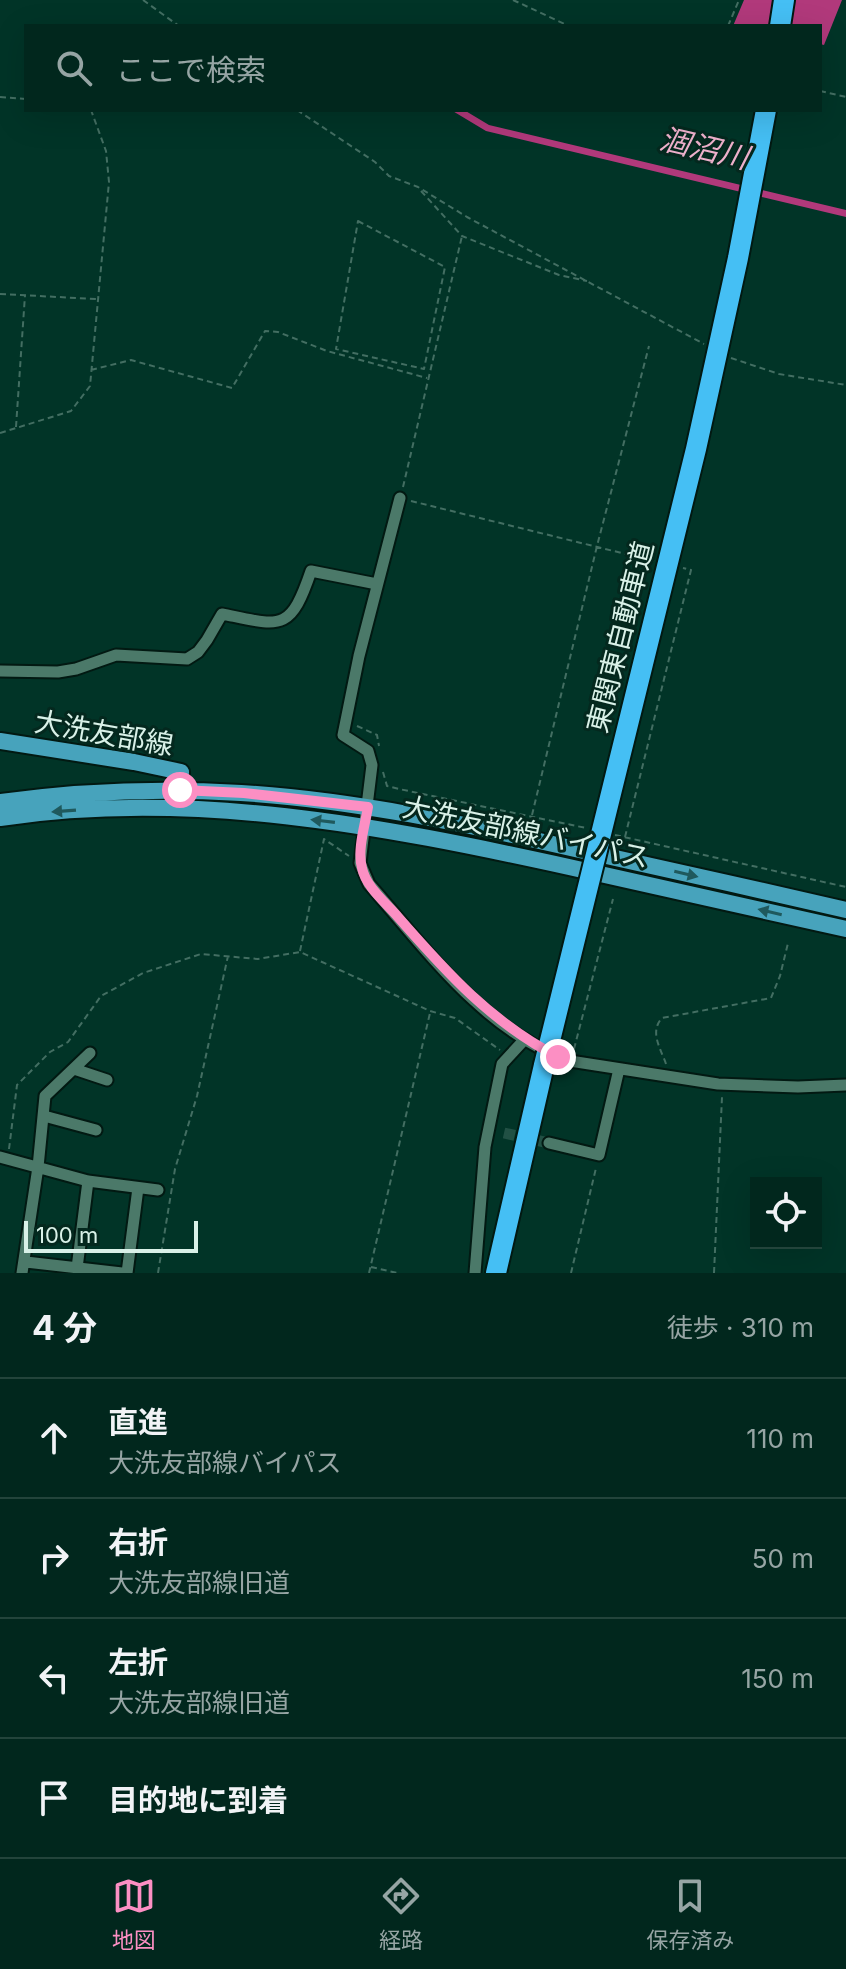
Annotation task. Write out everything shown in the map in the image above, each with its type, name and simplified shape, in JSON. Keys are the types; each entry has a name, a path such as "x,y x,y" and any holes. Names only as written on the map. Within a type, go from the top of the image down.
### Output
{"highway":[{"path":"780,24 784,0"},
{"name":"東関東自動車道","path":"496,1273 544,1065 696,449 738,258 766,112"},
{"name":"東関東自動車道","path":"506,1273 519,1176"}],"main road":[{"name":"大洗友部線","path":"0,741 181,772 180,790"},
{"name":"大洗友部線バイパス","path":"0,802 79,794 180,790 244,793 368,807 442,819 846,910"},
{"name":"大洗友部線バイパス","path":"0,818 91,809 160,808 244,811 365,826 435,837 846,929"}],"street":[{"path":"400,498 343,735 368,751 372,765 360,863 369,884 482,1007 525,1039 570,1061 723,1084 846,1085"},
{"path":"0,671 58,672 116,655 187,659 198,652 222,614 277,623 290,616 300,603 311,571 377,584"},
{"path":"475,1273 485,1147 502,1064 525,1039"},
{"path":"90,1053 45,1096 24,1267 124,1273 138,1188"},
{"path":"74,1069 107,1080"},
{"path":"549,1143 599,1155 619,1069"},
{"path":"44,1116 96,1130"},
{"path":"488,1130 504,1133"},
{"path":"4,1157 88,1181 158,1190"},
{"path":"77,1268 88,1181"}],"path":[{"path":"143,0 176,24"},
{"path":"513,0 565,24"},
{"path":"729,24 739,0"},
{"path":"822,91 846,97"},
{"path":"0,97 24,99"},
{"path":"0,433 71,411 90,386 108,164 92,112"},
{"path":"300,112 375,162 389,176 418,187 467,217 714,349"},
{"path":"418,187 462,236 559,275 589,282"},
{"path":"358,221 445,267 424,369 336,349 358,221"},
{"path":"462,236 400,498 664,563"},
{"path":"0,294 97,299"},
{"path":"16,429 25,295"},
{"path":"91,370 131,360 232,388 265,331 278,332 327,351 429,378"},
{"path":"532,816 649,346"},
{"path":"725,355 779,374 846,385"},
{"path":"625,837 691,570 677,567"},
{"path":"345,721 377,735 379,747"},
{"path":"384,773 387,786 594,830"},
{"path":"610,834 846,887"},
{"path":"300,952 324,839 360,863"},
{"path":"570,1061 613,899"},
{"path":"671,1076 655,1034 656,1024 662,1018 771,998 788,943"},
{"path":"4,1157 17,1085 50,1052 68,1042 101,996 125,980 201,954 273,958 300,952 430,1011 455,1018 508,1056"},
{"path":"158,1273 175,1169 197,1096 229,955"},
{"path":"369,1273 430,1011"},
{"path":"714,1273 723,1084"},
{"path":"571,1273 599,1155"},
{"path":"371,1267 397,1273"}],"shaded area":[{"path":"744,0 842,0 824,45 822,24 734,24"},
{"path":"454,112 467,112 489,125 846,210 846,217 486,131"}],"tunnel":[{"path":"504,1133 549,1143"}],"route":[{"path":"180,790 244,793 368,807 360,863 369,884 482,1007 525,1039 558,1057"}],"water label":[{"name":"涸沼川","path":"704,149"}]}
